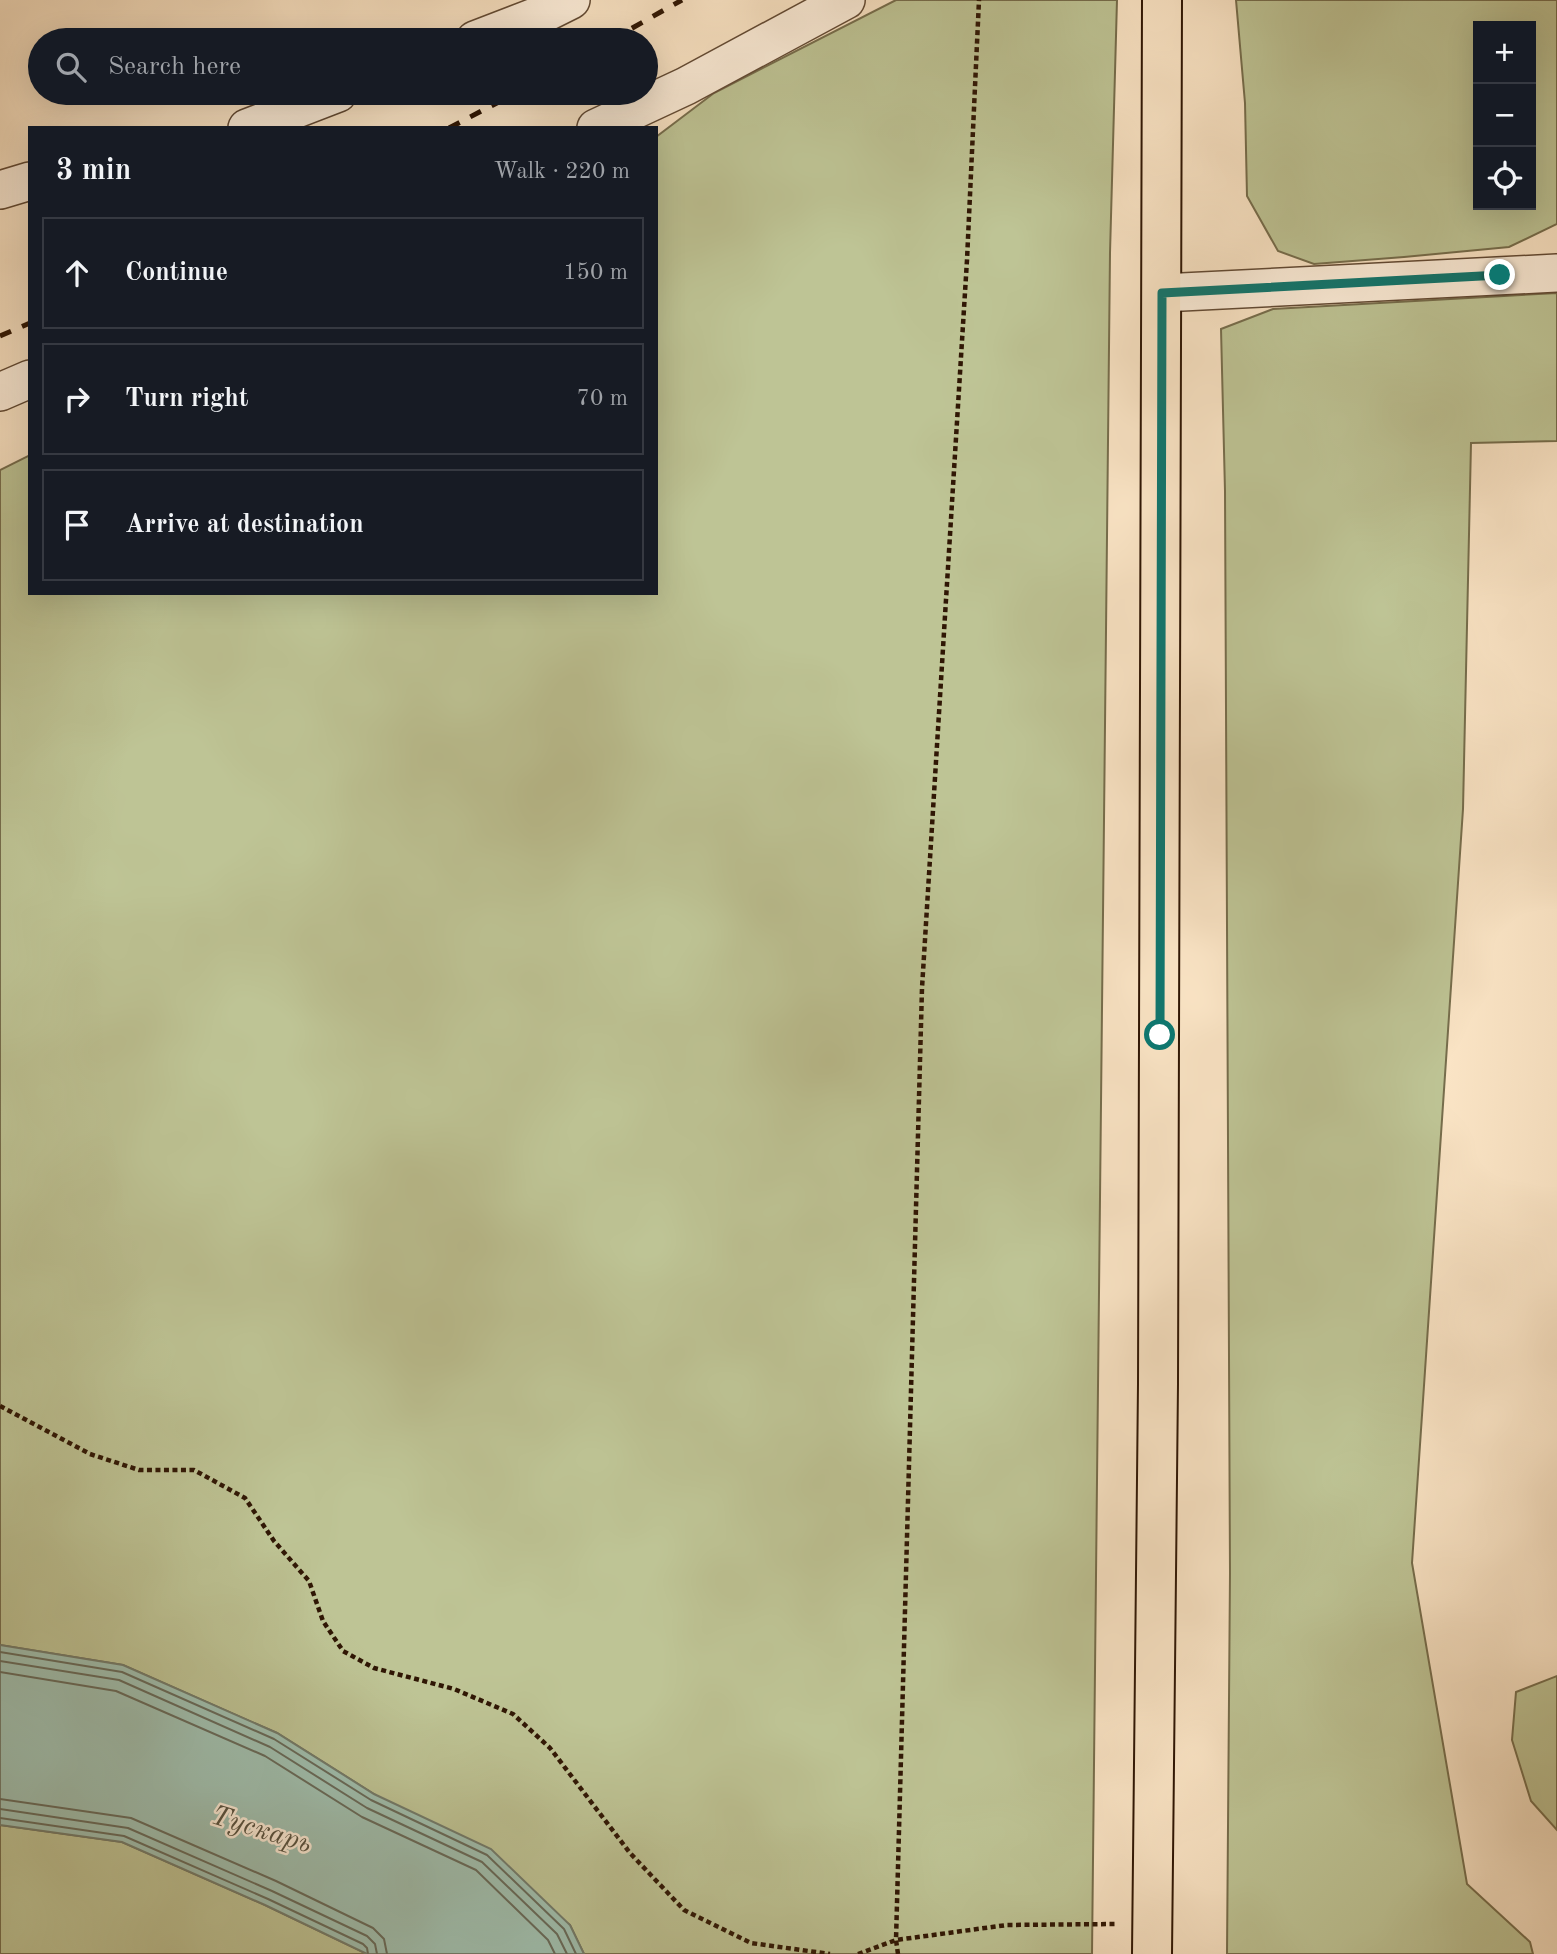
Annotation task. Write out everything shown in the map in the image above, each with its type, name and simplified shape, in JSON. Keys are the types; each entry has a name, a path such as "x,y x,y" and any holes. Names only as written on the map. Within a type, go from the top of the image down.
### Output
{"main road":[{"path":"1152,1939 1158,1370 1162,0"}],"street":[{"path":"506,28 570,0"},
{"path":"658,99 846,0"},
{"path":"252,126 307,105"},
{"path":"600,126 645,105"},
{"path":"0,190 28,182"},
{"path":"1162,293 1557,272"},
{"path":"0,392 28,380"}],"path":[{"path":"898,1954 896,1940 922,988 967,260 979,0"},
{"path":"0,1406 90,1454 139,1470 194,1470 245,1499 274,1541 309,1580 323,1621 343,1651 374,1668 454,1689 513,1714 550,1748 630,1853 684,1910 751,1943 830,1954"},
{"path":"858,1954 896,1940 1007,1924 1152,1939"}],"green space":[{"path":"896,0 1117,0 1110,253 1092,1954 584,1954 570,1925 374,1794 277,1733 123,1665 0,1645 0,470 28,456 28,595 658,595 658,135 714,93"},
{"path":"1236,0 1557,0 1557,224 1509,247 1314,264 1278,251 1247,196 1245,103"},
{"path":"1557,293 1557,441 1471,443 1463,809 1412,1563 1467,1884 1530,1942 1533,1954 1227,1954 1230,1573 1225,491 1221,329 1273,309"},
{"path":"1557,1676 1557,1830 1531,1801 1512,1740 1516,1692"},
{"path":"0,1825 122,1842 265,1905 367,1954 0,1954"}],"water":[{"name":"Тускарь","path":"0,1645 123,1665 277,1733 374,1794 491,1849 570,1925 584,1954 367,1954 265,1905 122,1842 0,1825"}],"railway":[{"path":"632,28 682,0"},
{"path":"453,126 493,105"},
{"path":"0,336 28,324"}],"route":[{"path":"1160,1035 1162,293 1500,275"}]}
